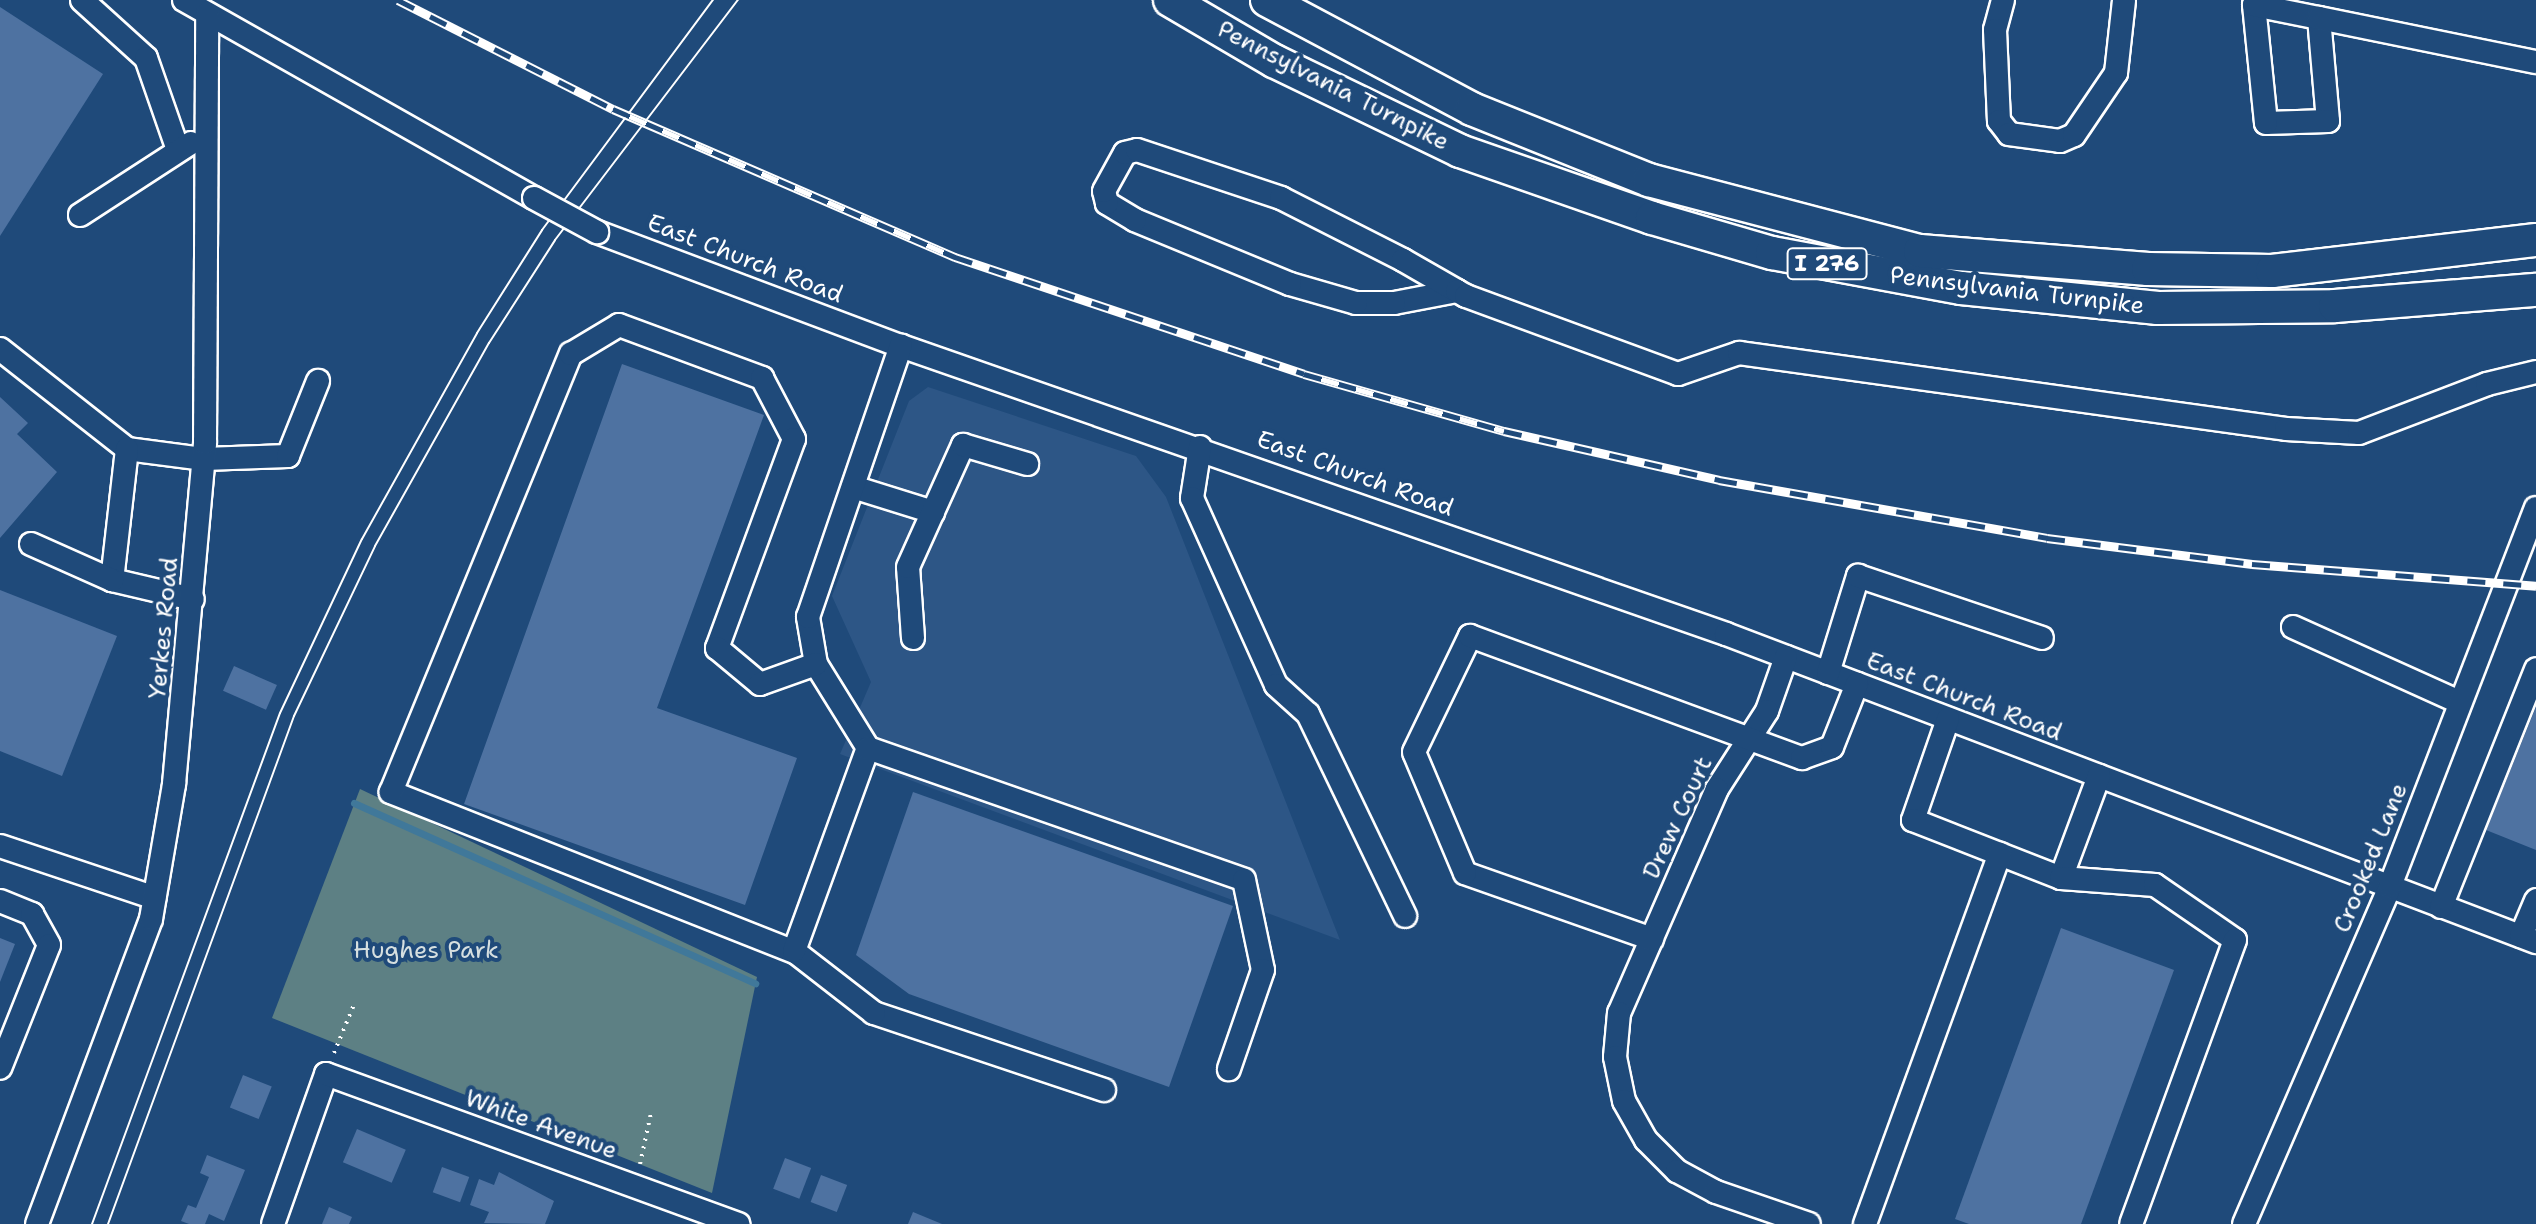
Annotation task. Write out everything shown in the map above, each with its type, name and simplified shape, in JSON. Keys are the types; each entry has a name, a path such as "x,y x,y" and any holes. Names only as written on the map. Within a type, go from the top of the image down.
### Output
{"highway":[{"name":"Pennsylvania Turnpike","path":"1170,0 1274,61 1460,151 1639,214 1772,253 1961,288 2158,308 2335,306 2536,290"},
{"name":"Pennsylvania Turnpike","path":"1267,0 1472,109 1649,180 1920,251 2148,269 2272,271 2536,240"}],"street":[{"path":"82,0 146,58 178,150"},
{"name":"East Church Road","path":"184,0 597,232 901,346 1200,447 1786,657 2529,939"},
{"path":"2003,0 1995,30 1999,121 2009,134 2060,141 2074,135 2116,73 2124,0"},
{"path":"2319,18 2328,121 2266,123 2254,5 2319,18 2536,62"},
{"name":"Yerkes Road","path":"37,1224 155,898 174,784 204,459 207,14"},
{"path":"80,215 206,134"},
{"path":"1457,291 1394,303 1343,299 1290,284 1135,220 1107,203 1104,191 1125,153 1137,150 1281,198 1457,291 1678,374 1739,353 2286,429 2359,433 2487,384 2536,372"},
{"path":"816,664 760,684 717,648 794,439 762,378 619,325 571,354 391,792 797,953 874,1013 1104,1090"},
{"path":"901,346 808,617 816,664 868,748 1244,880 1263,970 1229,1069"},
{"path":"0,349 127,449 204,459 288,456 318,381"},
{"path":"913,638 908,567 963,445 1027,464"},
{"path":"1200,447 1192,498 1276,685 1308,714 1405,916"},
{"path":"112,580 127,449"},
{"path":"853,487 933,512"},
{"name":"Crooked Lane","path":"2244,1224 2390,886 2536,508"},
{"path":"31,544 112,580 193,599"},
{"path":"1828,673 1858,576 2042,638"},
{"path":"2293,627 2459,702"},
{"path":"1652,939 1465,873 1414,752 1470,636 1802,758 1822,754 1839,735 1857,684"},
{"name":"Drew Court","path":"1786,657 1767,711 1717,789 1619,1013 1615,1057 1624,1101 1646,1140 1677,1171 1716,1192 1809,1224"},
{"path":"2441,907 2536,669"},
{"path":"1948,719 1913,820 2061,878 2155,885 2235,940 2131,1224"},
{"path":"797,953 868,748"},
{"path":"2061,878 2099,776"},
{"path":"0,846 155,898"},
{"path":"1865,1224 2000,854"},
{"path":"2529,939 2536,900"},
{"path":"0,901 32,914 49,945 0,1068"},
{"path":"273,1224 326,1074"},
{"name":"White Avenue","path":"326,1074 739,1224"}],"path":[{"path":"326,1074 355,1002"},
{"path":"635,1186 651,1113"}],"shaded area":[{"path":"928,387 1136,456 1166,497 1340,940 840,754 871,682 832,596 909,401"}],"green space":[{"name":"Hughes Park","path":"360,789 757,977 712,1193 272,1018"}],"building":[{"path":"0,7 103,74 0,236"},
{"path":"622,364 764,415 657,708 797,758 745,905 464,804"},
{"path":"0,397 28,423 17,434 57,472 0,538"},
{"path":"0,590 117,636 62,776 0,751"},
{"path":"234,666 277,685 266,710 223,691"},
{"path":"2536,707 2536,850 2486,830"},
{"path":"913,792 1233,906 1169,1087 909,994 856,955"},
{"path":"2061,928 2174,970 2081,1224 1969,1224 1955,1219"},
{"path":"0,938 15,944 0,982"},
{"path":"243,1075 272,1087 259,1119 230,1107"},
{"path":"357,1129 406,1150 392,1183 343,1162"},
{"path":"207,1155 245,1170 224,1221 209,1214 205,1224 189,1224 181,1221 188,1205 196,1208 209,1177 200,1173"},
{"path":"785,1158 811,1168 799,1199 773,1189"},
{"path":"442,1167 469,1177 460,1202 433,1192"},
{"path":"499,1172 554,1201 545,1224 484,1223 489,1212 470,1205 479,1179 494,1185"},
{"path":"821,1175 847,1185 837,1212 811,1202"},
{"path":"329,1207 352,1217 349,1224 322,1224"},
{"path":"913,1212 942,1224 908,1224"}],"waterway":[{"path":"354,803 755,983"}],"tram line":[{"path":"92,1224 280,713 362,539 477,333 542,230 713,0"},
{"path":"108,1224 294,716 375,546 489,343 555,240 738,0"}],"railway":[{"path":"398,0 613,109 955,257 1304,374 1504,431 1719,480 2047,538 2252,564 2536,586"}]}
